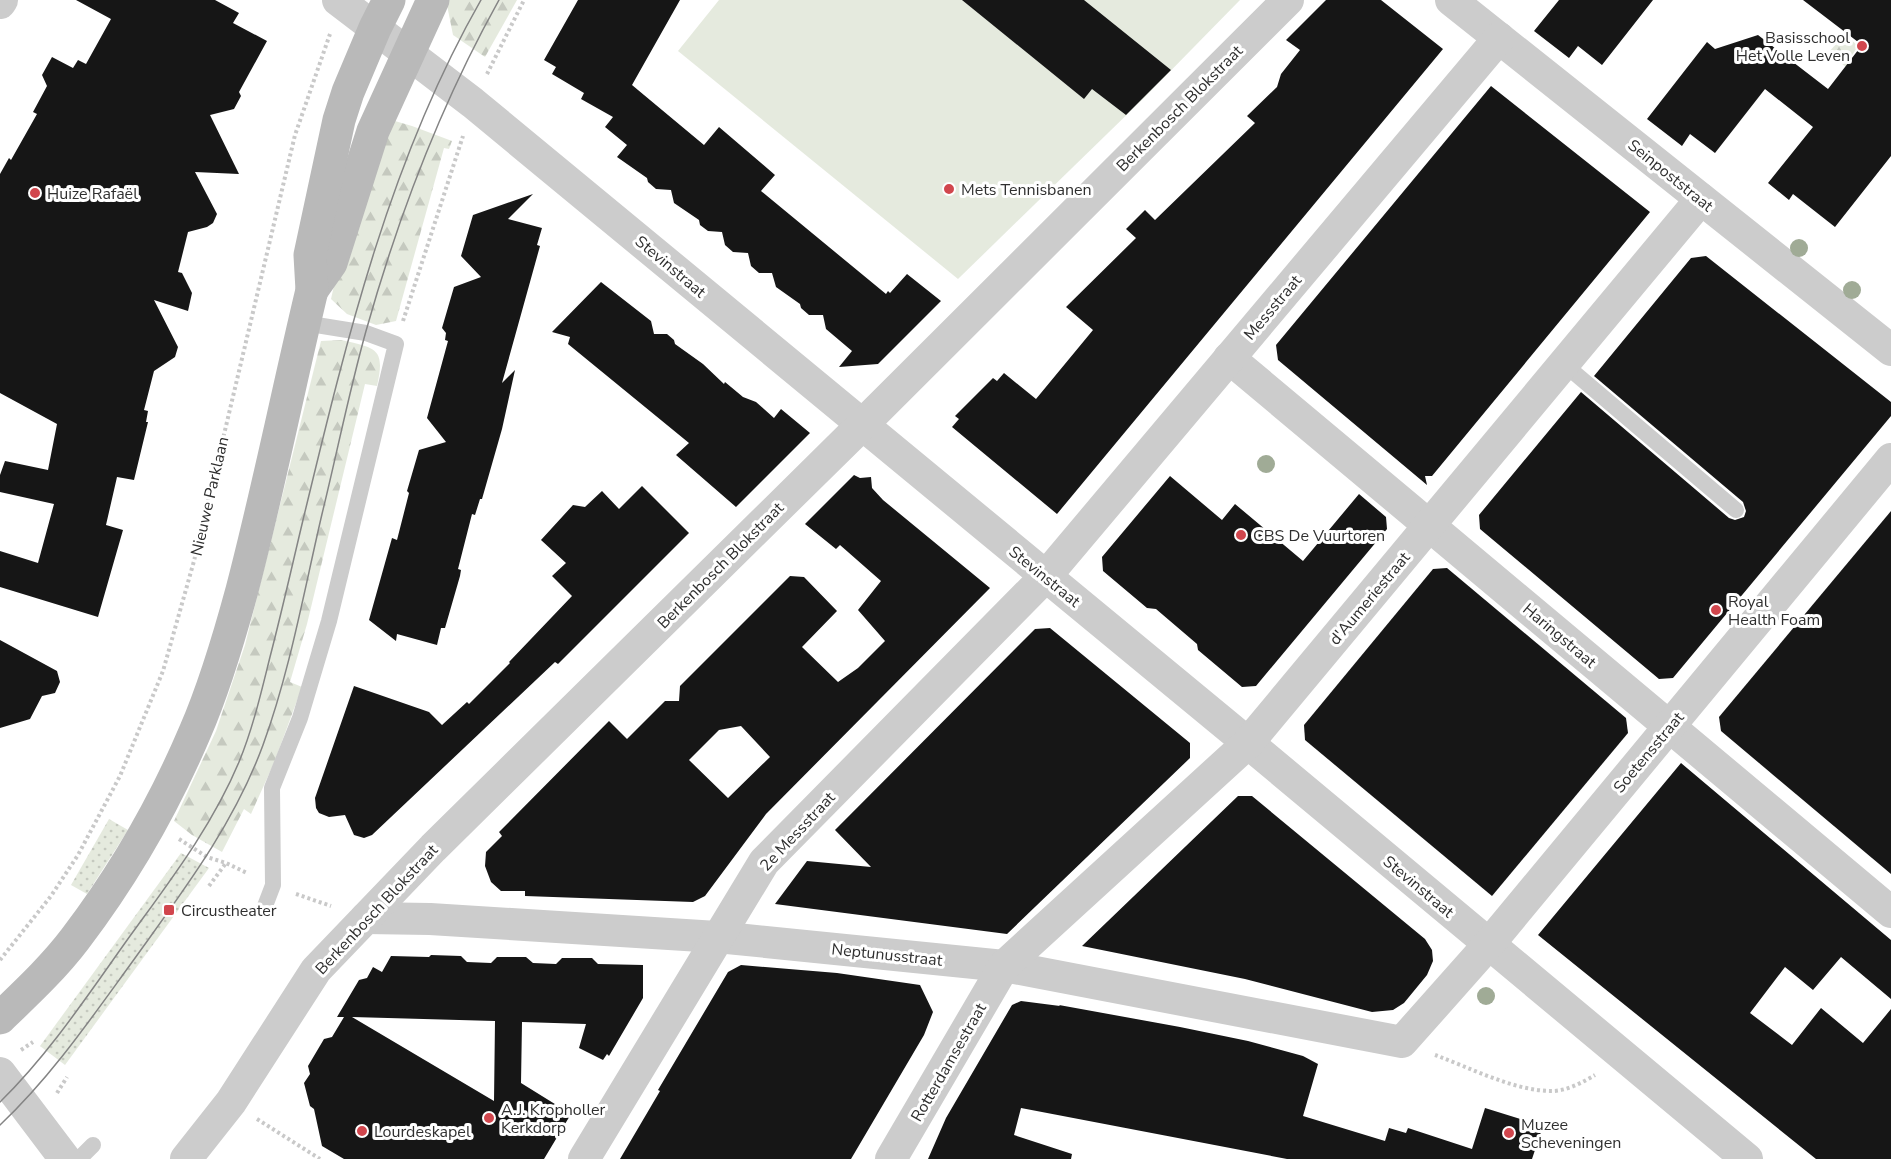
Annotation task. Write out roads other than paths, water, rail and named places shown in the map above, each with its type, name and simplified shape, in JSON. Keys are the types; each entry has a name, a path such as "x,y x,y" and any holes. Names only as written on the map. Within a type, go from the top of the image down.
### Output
{"main road":[{"path":"312,290 331,263 373,131 433,0"},
{"path":"0,1018 34,985 74,940 122,873 153,820 196,731 225,650 253,549 312,290 310,255 339,120 348,92 382,14"}],"street":[{"name":"Berkenbosch Blokstraat","path":"186,1159 231,1102 316,970 433,848 1288,0"},
{"name":"Seinpoststraat","path":"1451,0 1891,350"},
{"name":"Stevinstraat","path":"339,2 382,14 408,54 473,103 1248,743 1747,1159"},
{"name":"Messstraat","path":"1046,576 1499,38"},
{"name":"d'Aumeriestraat","path":"1004,966 1248,743 1701,199"},
{"name":"Haringstraat","path":"1229,358 1891,912"},
{"name":"Soetensstraat","path":"1402,1042 1489,944 1891,459"},
{"name":"2e Messstraat","path":"584,1159 764,862 1046,576"},
{"name":"Neptunusstraat","path":"366,918 430,919 717,937 1004,966 1402,1042"},
{"name":"Rotterdamsestraat","path":"891,1159 1004,966"},
{"path":"0,1072 65,1159"}],"lane":[{"path":"265,906 273,885 272,788 300,717 329,621 396,344 366,333 304,323"},
{"path":"1564,364 1736,510"},
{"path":"80,1159 93,1145"}],"tram line":[{"path":"0,1102 66,1026 172,878 215,811 239,762 260,697 336,386 374,254 420,124 481,0"},
{"path":"0,1125 36,1088 69,1048 168,913 221,832 251,775 273,717 289,660 354,377 392,246 440,120 499,0"}],"place":[{"name":"Basisschool Het Volle Leven","path":"1862,46"},
{"name":"Mets Tennisbanen","path":"949,189"},
{"name":"Huize Rafaël","path":"35,193"},
{"name":"CBS De Vuurtoren","path":"1241,535"},
{"name":"Royal Health Foam","path":"1716,610"},
{"name":"Circustheater","path":"169,910"},
{"name":"A.J. Kropholler Kerkdorp","path":"489,1118"},
{"name":"Lourdeskapel","path":"362,1131"},
{"name":"Muzee Scheveningen","path":"1509,1133"}]}
